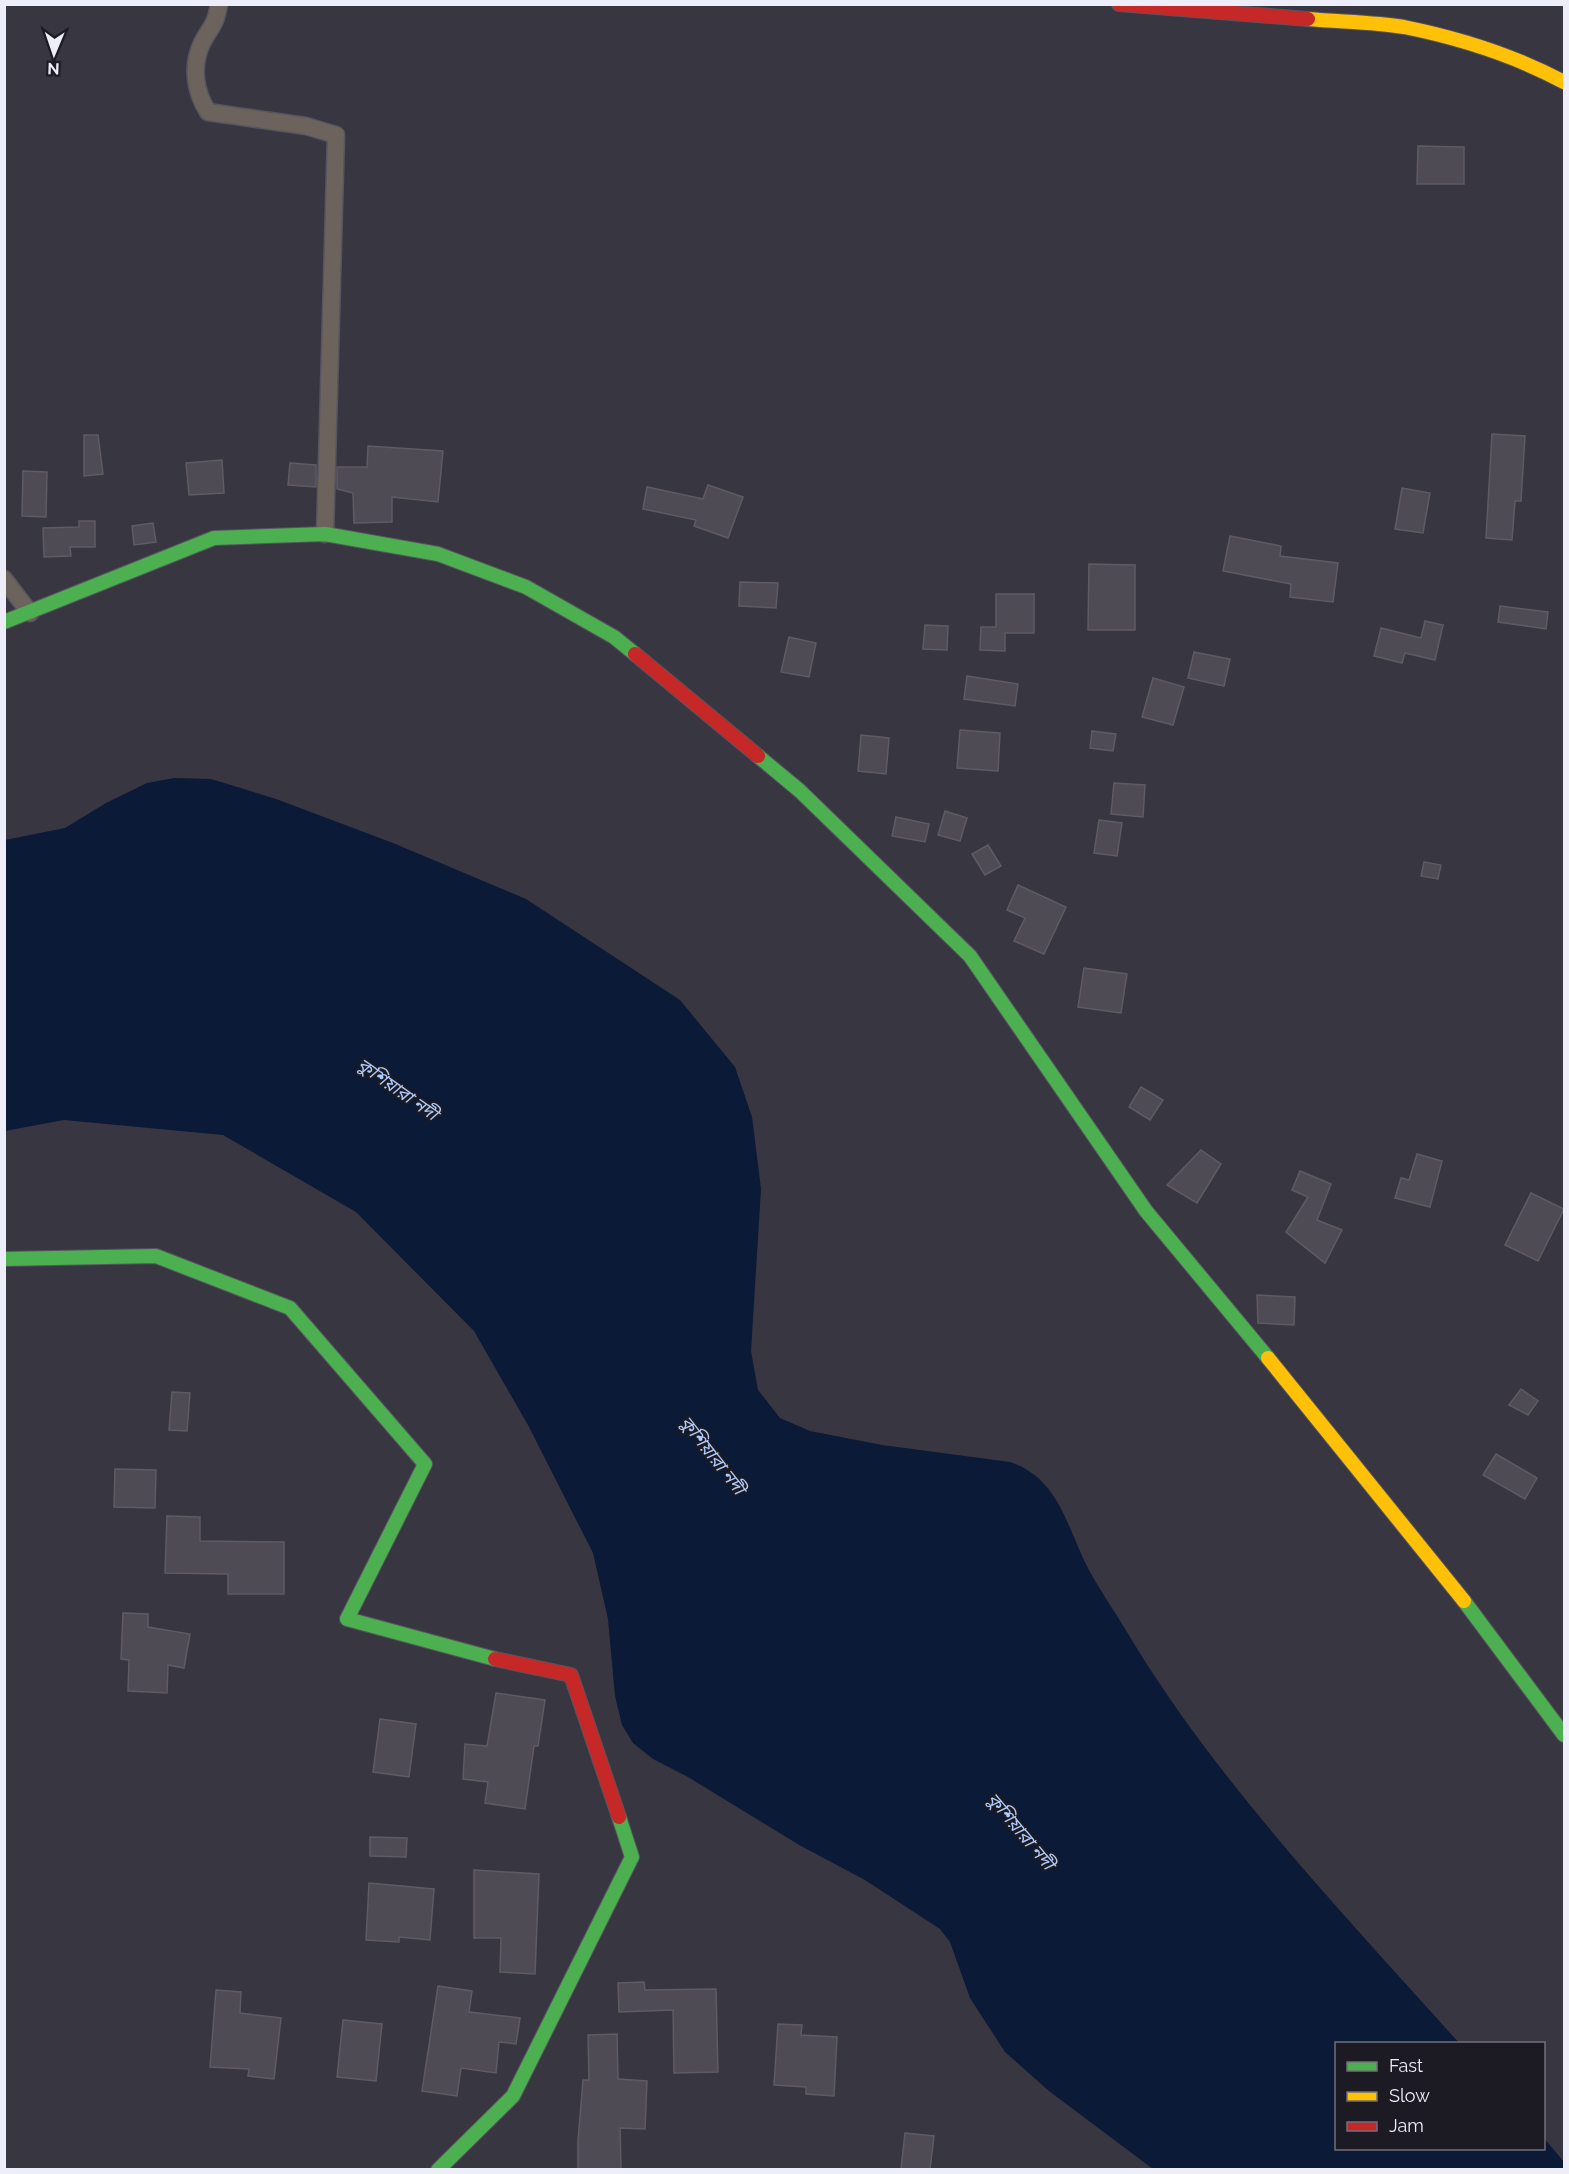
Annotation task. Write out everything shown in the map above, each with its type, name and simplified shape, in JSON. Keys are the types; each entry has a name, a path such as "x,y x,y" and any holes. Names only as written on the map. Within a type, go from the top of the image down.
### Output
{"street":[{"path":"219,4 216,25 198,51 195,76 198,97 208,112 306,126 336,135 325,534"},
{"path":"1119,4 1402,27 1454,39 1505,57 1564,82"},
{"path":"4,622 214,538 325,534 438,554 526,587 614,637 808,799 970,956 1146,1211 1330,1433 1495,1639 1564,1735"},
{"path":"4,579 30,612"},
{"path":"4,1259 156,1256 290,1308 425,1464 347,1619 461,1652 571,1675 632,1857 513,2096 438,2169"}],"water":[{"name":"কুশিয়ারা নদী","path":"174,778 211,779 276,799 393,843 526,899 680,1000 735,1067 752,1117 761,1189 751,1351 758,1390 780,1418 810,1431 882,1445 1010,1462 1041,1480 1052,1493 1095,1581 1168,1696 1206,1749 1329,1899 1458,2042 1335,2042 1335,2150 1545,2150 1545,2139 1564,2162 1564,2169 1153,2169 1049,2091 1005,2052 970,1998 950,1942 940,1929 865,1880 801,1846 688,1777 653,1759 633,1743 622,1725 615,1696 608,1619 593,1553 528,1425 474,1331 356,1212 223,1135 64,1120 5,1131 5,840 65,828 106,803 147,783"}],"building":[{"path":"1418,146 1464,147 1464,184 1417,184"},
{"path":"1492,434 1525,436 1521,501 1515,501 1512,540 1486,538"},
{"path":"84,435 98,435 103,474 84,476"},
{"path":"368,446 443,451 438,502 392,497 392,522 354,523 353,493 337,489 337,467 367,467"},
{"path":"222,460 224,493 189,495 186,463"},
{"path":"290,463 316,465 316,487 288,485"},
{"path":"23,471 47,472 46,517 22,516"},
{"path":"708,485 743,497 728,538 694,526 696,520 643,509 647,487 703,499"},
{"path":"1402,488 1430,493 1423,533 1395,529"},
{"path":"79,521 95,521 95,547 70,547 71,556 44,557 43,528 79,527"},
{"path":"153,523 156,542 134,545 132,526"},
{"path":"1230,536 1281,546 1280,556 1338,563 1333,602 1290,597 1291,584 1223,571"},
{"path":"1089,564 1135,565 1135,630 1088,630"},
{"path":"740,582 778,583 776,608 739,606"},
{"path":"996,594 1034,594 1034,633 1005,633 1005,651 980,650 981,627 996,627"},
{"path":"1500,606 1548,612 1546,629 1498,622"},
{"path":"1425,621 1443,625 1435,660 1405,653 1402,663 1374,656 1381,628 1421,638"},
{"path":"925,625 948,626 947,650 923,649"},
{"path":"789,637 816,643 809,677 781,672"},
{"path":"1194,652 1230,659 1224,686 1188,678"},
{"path":"967,676 1018,684 1015,706 964,699"},
{"path":"1153,678 1184,687 1173,725 1142,717"},
{"path":"960,730 1000,733 998,771 957,768"},
{"path":"1092,731 1116,734 1113,751 1090,748"},
{"path":"861,735 889,738 886,774 858,771"},
{"path":"1114,783 1145,785 1143,817 1111,814"},
{"path":"945,811 967,818 960,841 938,835"},
{"path":"896,817 929,824 925,842 892,836"},
{"path":"1099,820 1122,823 1117,856 1094,853"},
{"path":"988,845 1001,866 985,875 972,854"},
{"path":"1424,862 1441,865 1438,879 1421,876"},
{"path":"1018,885 1066,907 1044,954 1014,941 1025,918 1007,910"},
{"path":"1084,968 1127,974 1121,1013 1078,1007"},
{"path":"1141,1087 1163,1100 1150,1120 1129,1107"},
{"path":"1201,1150 1221,1164 1197,1203 1167,1185"},
{"path":"1417,1154 1442,1161 1430,1207 1395,1198 1401,1178 1409,1180"},
{"path":"1300,1171 1331,1184 1317,1220 1342,1230 1325,1263 1286,1232 1308,1197 1292,1190"},
{"path":"1531,1193 1564,1209 1538,1261 1505,1245"},
{"path":"1257,1295 1295,1297 1294,1325 1258,1323"},
{"path":"1521,1389 1538,1401 1528,1415 1509,1405"},
{"path":"172,1392 190,1393 187,1431 169,1430"},
{"path":"1496,1454 1537,1478 1525,1499 1483,1475"},
{"path":"115,1469 156,1470 155,1508 114,1507"},
{"path":"167,1516 200,1517 200,1541 284,1542 284,1594 228,1594 228,1574 165,1573"},
{"path":"123,1613 148,1614 148,1627 190,1634 184,1668 168,1665 167,1693 128,1691 129,1660 121,1659"},
{"path":"496,1693 545,1700 538,1746 534,1746 525,1809 485,1803 488,1782 463,1779 465,1744 487,1746"},
{"path":"380,1719 416,1724 409,1777 373,1772"},
{"path":"370,1837 407,1838 406,1857 370,1856"},
{"path":"474,1870 539,1874 535,1974 500,1972 501,1938 474,1938"},
{"path":"369,1883 434,1889 430,1940 399,1937 399,1942 366,1940"},
{"path":"644,1982 645,1990 716,1989 718,2072 674,2073 673,2010 619,2012 618,1983"},
{"path":"438,1986 472,1991 469,2012 520,2018 516,2044 499,2042 496,2073 461,2068 457,2096 422,2091"},
{"path":"216,1990 241,1992 240,2013 281,2018 274,2079 248,2076 249,2069 210,2067"},
{"path":"343,2020 382,2024 376,2081 337,2077"},
{"path":"778,2024 802,2025 801,2035 837,2037 834,2096 806,2094 806,2087 774,2085"},
{"path":"617,2034 618,2079 647,2081 645,2129 620,2128 621,2169 578,2169 583,2080 589,2080 588,2035"},
{"path":"905,2133 934,2136 930,2169 901,2169"}],"traffic: fast":[{"path":"4,622 214,538 325,534 438,554 526,587 614,637 635,654"},
{"path":"758,756 800,791 970,956 1146,1211 1268,1358"},
{"path":"4,1259 156,1256 290,1308 425,1464 347,1619 495,1659"},
{"path":"1464,1601 1564,1735"},
{"path":"438,2170 513,2096 632,1857 619,1817"}],"traffic: slow":[{"path":"1308,19 1380,24 1425,31 1506,56 1564,82"},
{"path":"1268,1358 1464,1601"}],"traffic: jam":[{"path":"1119,4 1308,19"},
{"path":"635,654 758,756"},
{"path":"495,1659 571,1675 619,1817"}]}
